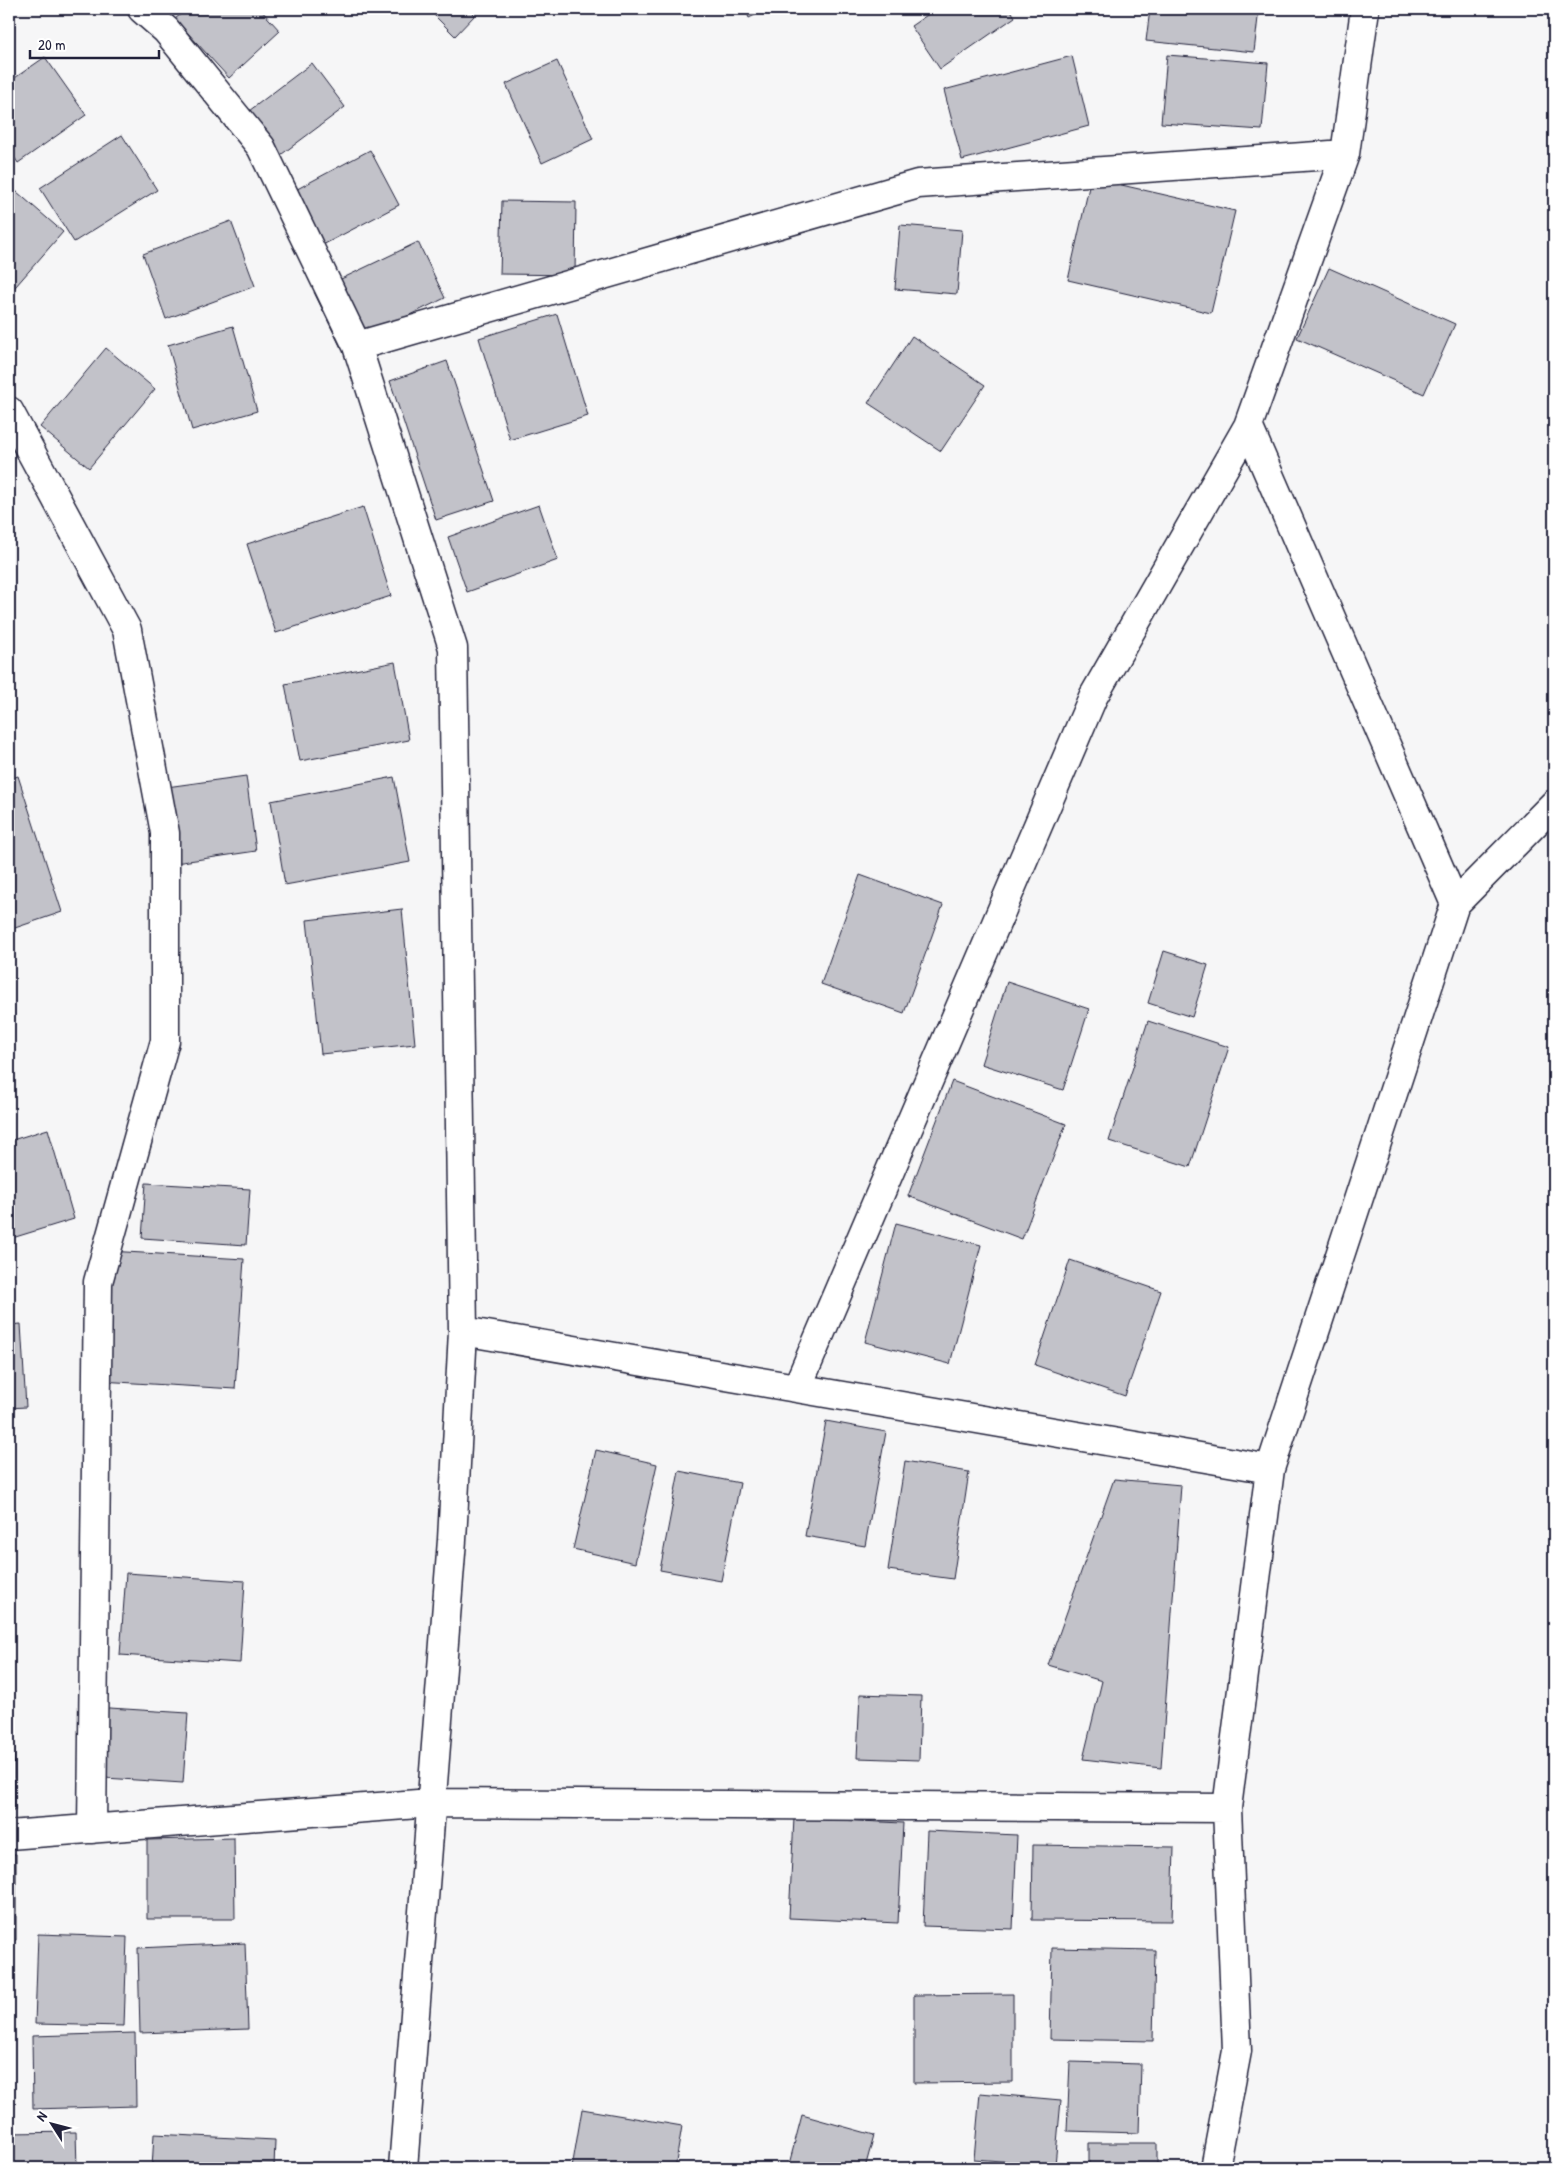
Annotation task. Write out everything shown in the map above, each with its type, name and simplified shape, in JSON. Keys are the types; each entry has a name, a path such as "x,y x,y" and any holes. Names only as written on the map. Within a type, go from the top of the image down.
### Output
{"street":[{"path":"142,9 166,30 260,147 357,346 453,648 463,1331 452,1540 403,2168"},
{"path":"797,1388 1092,697 1248,426 1345,154 1365,9"},
{"path":"357,346 918,184 1345,154"},
{"path":"9,411 127,630 164,833 165,1041 98,1282 92,1828"},
{"path":"1248,426 1455,904"},
{"path":"1215,2168 1237,2051 1227,1808 1270,1469 1455,904 1554,804"},
{"path":"463,1331 1270,1469"},
{"path":"9,1835 431,1803 1227,1808"}],"building":[{"path":"187,9 260,9 280,31 229,78 175,19"},
{"path":"428,9 469,9 475,15 455,36"},
{"path":"745,9 767,9 749,18"},
{"path":"936,9 1010,9 1015,17 940,69 911,26"},
{"path":"1150,9 1259,9 1254,52 1146,41"},
{"path":"1167,55 1268,63 1262,130 1161,123"},
{"path":"1072,56 1089,126 962,160 944,90"},
{"path":"45,57 86,115 18,163 9,149 9,82"},
{"path":"557,61 593,139 542,163 506,84"},
{"path":"312,63 345,107 274,160 241,117"},
{"path":"122,135 157,190 74,242 40,188"},
{"path":"370,150 399,205 317,248 288,194"},
{"path":"1091,178 1235,211 1211,313 1068,280"},
{"path":"9,185 63,232 9,294"},
{"path":"502,201 576,202 575,275 500,274"},
{"path":"231,221 255,286 166,319 143,254"},
{"path":"900,225 962,230 957,294 895,289"},
{"path":"418,242 445,298 341,348 314,292"},
{"path":"1329,268 1455,324 1424,394 1297,338"},
{"path":"557,314 588,416 510,440 479,338"},
{"path":"233,326 257,411 192,430 168,345"},
{"path":"912,336 985,385 941,451 868,403"},
{"path":"106,348 155,389 89,468 40,427"},
{"path":"447,361 494,501 436,520 390,381"},
{"path":"539,505 558,560 467,592 448,537"},
{"path":"363,507 391,596 276,633 247,544"},
{"path":"395,662 409,740 300,761 285,684"},
{"path":"18,776 62,912 9,930 9,779"},
{"path":"246,776 256,851 155,866 145,790"},
{"path":"394,777 410,862 285,885 271,801"},
{"path":"860,875 943,905 904,1013 821,984"},
{"path":"402,909 415,1044 321,1054 307,920"},
{"path":"1164,951 1208,965 1192,1017 1148,1003"},
{"path":"1007,982 1089,1009 1063,1090 981,1064"},
{"path":"1148,1021 1229,1047 1190,1167 1109,1141"},
{"path":"952,1081 1066,1124 1022,1239 908,1196"},
{"path":"48,1129 74,1219 9,1239 9,1141"},
{"path":"146,1183 250,1189 246,1245 142,1238"},
{"path":"896,1223 981,1245 950,1364 865,1342"},
{"path":"92,1250 244,1259 235,1389 84,1380"},
{"path":"1070,1260 1161,1291 1125,1396 1035,1365"},
{"path":"21,1324 26,1407 9,1408 9,1325"},
{"path":"826,1421 886,1432 865,1546 805,1536"},
{"path":"596,1450 657,1464 635,1563 573,1549"},
{"path":"9,1457 14,1518 9,1519"},
{"path":"905,1461 969,1472 953,1579 888,1570"},
{"path":"679,1471 740,1483 721,1581 660,1570"},
{"path":"1114,1479 1181,1485 1161,1768 1083,1759 1102,1681 1048,1665"},
{"path":"126,1573 245,1581 240,1663 120,1655"},
{"path":"9,1578 11,1578 9,1663"},
{"path":"860,1694 921,1696 919,1760 857,1758"},
{"path":"94,1707 188,1713 183,1783 89,1777"},
{"path":"9,1718 14,1718 15,1810 9,1810"},
{"path":"794,1818 903,1823 898,1923 789,1918"},
{"path":"927,1831 1017,1835 1013,1929 923,1926"},
{"path":"234,1838 235,1919 147,1919 147,1840"},
{"path":"1033,1845 1174,1847 1172,1921 1032,1920"},
{"path":"9,1854 16,1854 16,1940 9,1940"},
{"path":"38,1934 127,1937 124,2026 35,2024"},
{"path":"245,1943 248,2029 140,2033 138,1948"},
{"path":"1052,1948 1155,1950 1153,2041 1050,2039"},
{"path":"1013,1994 1013,2082 914,2083 914,1995"},
{"path":"135,2033 136,2106 33,2109 32,2036"},
{"path":"1070,2062 1141,2064 1139,2133 1067,2131"},
{"path":"980,2093 1061,2100 1055,2165 974,2159"},
{"path":"582,2109 682,2126 675,2168 572,2168"},
{"path":"802,2115 874,2135 865,2168 788,2168"},
{"path":"76,2132 77,2168 9,2168 9,2133"},
{"path":"154,2134 275,2140 274,2168 152,2168"},
{"path":"1089,2143 1157,2143 1157,2168 1089,2168"}]}
